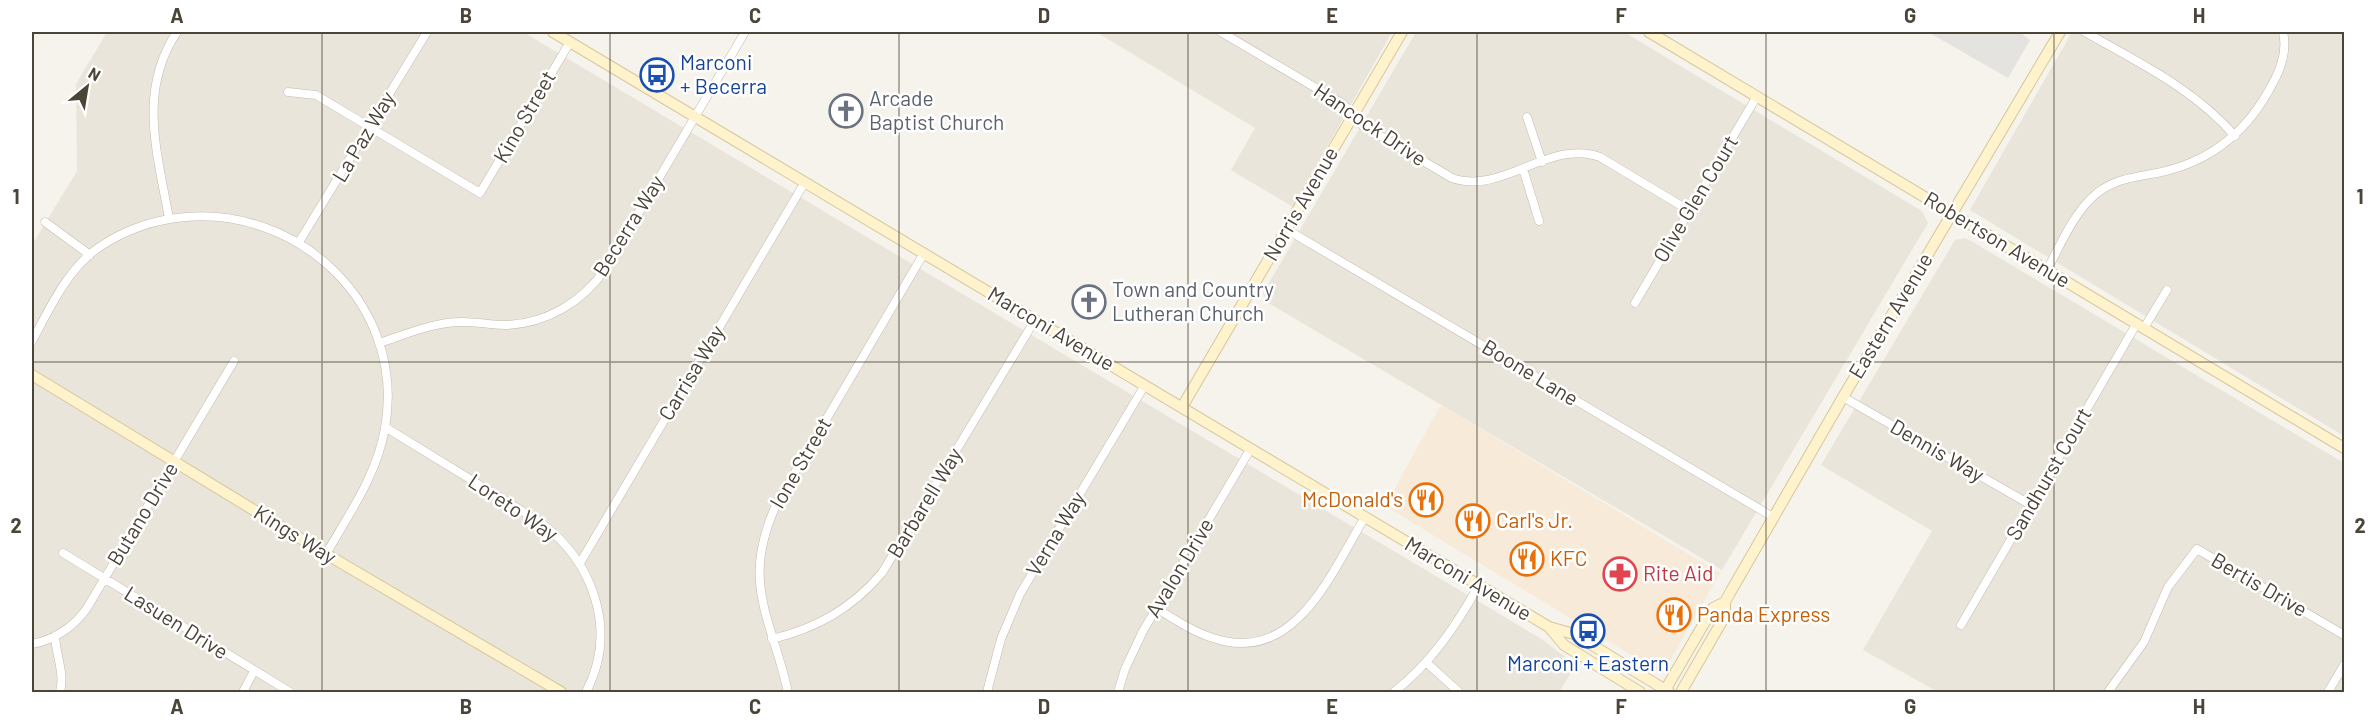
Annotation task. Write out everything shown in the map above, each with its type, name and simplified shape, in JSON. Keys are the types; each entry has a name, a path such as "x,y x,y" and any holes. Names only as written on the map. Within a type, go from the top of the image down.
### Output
{"main road":[{"name":"Marconi Avenue","path":"553,32 1549,627 1574,634 1666,692"},
{"name":"Norris Avenue","path":"1182,407 1401,32"},
{"name":"Robertson Avenue","path":"1649,32 2344,448"},
{"name":"Eastern Avenue","path":"1681,693 1725,616 1725,602 1773,517 2060,32"},
{"name":"Kings Way","path":"32,375 326,554 561,693"},
{"name":"Eastern Avenue","path":"1666,692 1713,608 1725,602"},
{"name":"Marconi Avenue","path":"1549,627 1564,645 1640,693"}],"street":[{"path":"169,219 154,138 153,114 161,63 177,32"},
{"name":"La Paz Way","path":"299,242 428,32"},
{"name":"Becerra Way","path":"379,343 443,324 521,323 540,319 570,305 590,288 606,268 745,32"},
{"name":"Hancock Drive","path":"1221,32 1343,104 1362,125 1458,180 1483,181 1574,153 1594,155 1690,210"},
{"path":"2085,32 2203,103 2235,136"},
{"path":"2048,270 2075,219 2099,192 2118,181 2168,170 2196,160 2235,136 2251,120 2279,72 2284,52 2285,33"},
{"name":"Kino Street","path":"370,128 480,193 570,42"},
{"path":"288,92 316,95 370,128"},
{"name":"Olive Glen Court","path":"1635,303 1757,96"},
{"path":"1527,117 1542,162"},
{"path":"1523,169 1539,221"},
{"name":"Carrisa Way","path":"580,563 805,182"},
{"path":"32,341 66,281 90,255 123,234 169,219 191,216 229,217 267,226 299,242 331,267 363,307 379,343 387,383 385,427 376,462 366,485 326,554"},
{"path":"45,222 90,255"},
{"name":"Boone Lane","path":"1286,229 1773,517"},
{"name":"Ione Street","path":"788,693 759,591 761,550 770,518 924,253"},
{"name":"Sandhurst Court","path":"1961,626 2031,505 2141,326 2167,290"},
{"name":"Barbarell Way","path":"772,639 796,633 829,619 858,599 882,573 1035,320"},
{"name":"Butano Drive","path":"32,644 56,636 73,624 83,613 234,361"},
{"name":"Verna Way","path":"987,693 1001,639 1020,594 1145,386"},
{"name":"Dennis Way","path":"1843,397 2031,505"},
{"name":"Loreto Way","path":"385,427 540,522 562,541 580,563 593,590 601,626 597,666 586,693"},
{"name":"Avalon Drive","path":"1118,693 1135,646 1251,448"},
{"path":"1156,608 1202,634 1226,642 1248,643 1277,635 1295,623 1310,607 1365,517"},
{"name":"Bertis Drive","path":"2108,693 2144,642 2168,587 2197,549 2344,635"},
{"name":"Lasuen Drive","path":"63,553 290,693"},
{"path":"1394,693 1427,663 1452,631 1479,585"},
{"path":"56,636 56,654 62,675 60,693"},
{"path":"1427,663 1459,693"},
{"path":"2328,693 2344,665"},
{"path":"243,693 254,671"}],"shaded area":[{"path":"107,32 523,32 1543,640 1576,665 1559,692 32,692 32,245 77,171 76,84"},
{"path":"1096,32 1392,32 1293,207 1231,170 1255,128"},
{"path":"1416,32 1624,32 1922,211 1928,223 1722,570 1263,300 1265,297 1263,293"},
{"path":"1928,32 2023,32 2022,34 2030,40 2008,78"},
{"path":"2072,32 2344,32 2344,436 1970,210"},
{"path":"1966,238 2344,463 2344,692 1938,692 1863,650 1932,531 1821,465 1955,240"},
{"path":"1443,406 1720,573 1666,668 1656,670 1385,506 1439,408"}],"place":[{"name":"Marconi + Becerra","path":"657,75"},
{"name":"Arcade Baptist Church","path":"846,111"},
{"name":"Town and Country Lutheran Church","path":"1089,302"},
{"name":"McDonald's","path":"1426,500"},
{"name":"Carl's Jr.","path":"1473,521"},
{"name":"KFC","path":"1527,559"},
{"name":"Rite Aid","path":"1620,574"},
{"name":"Panda Express","path":"1674,615"},
{"name":"Marconi + Eastern","path":"1588,631"}]}
